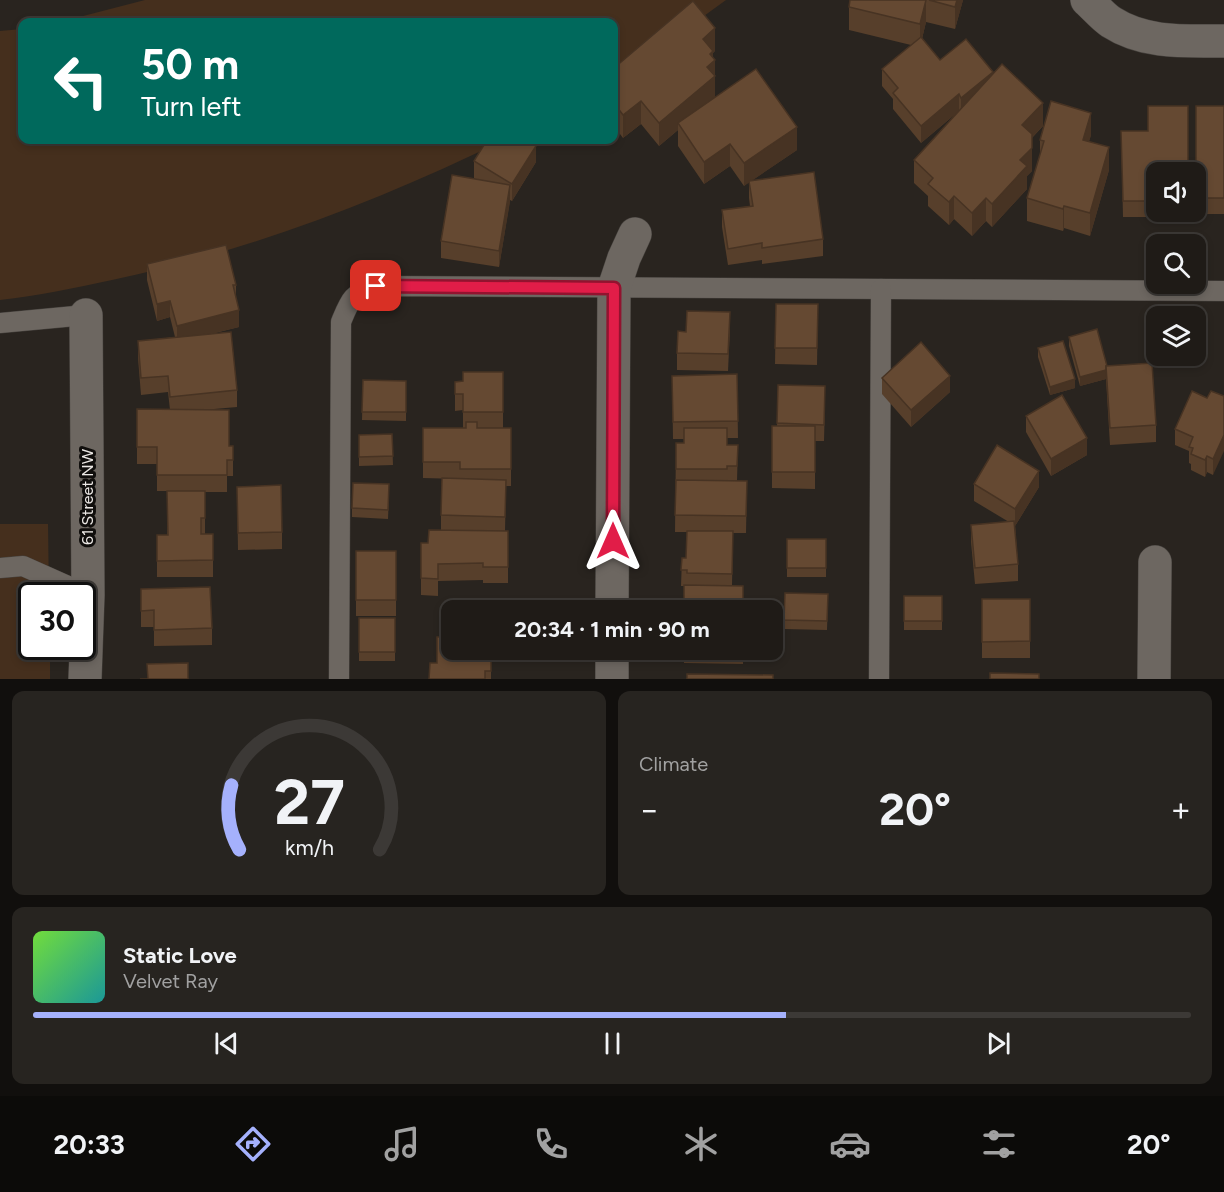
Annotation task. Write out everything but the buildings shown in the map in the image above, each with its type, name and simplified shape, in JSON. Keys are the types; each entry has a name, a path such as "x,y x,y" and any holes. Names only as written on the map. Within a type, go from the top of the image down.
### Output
{"street":[{"path":"1087,0 1110,22 1136,35 1161,41 1224,41"},
{"path":"612,600 614,288 635,234"},
{"name":"61 Street NW","path":"86,315 88,582"},
{"path":"1154,679 1155,562"},
{"name":"61 Street NW","path":"85,679 86,660"},
{"path":"612,660 612,679"}],"lane":[{"path":"339,679 341,322 350,299 363,290 376,286 1224,291"},
{"path":"879,679 881,289"},
{"path":"0,323 86,315"},
{"path":"0,568 23,566 59,582"}],"shaded area":[{"path":"145,0 726,0 618,74 618,18 75,18"},
{"path":"18,29 18,144 495,144 409,184 263,239 112,280 0,300 0,31"},
{"path":"0,524 48,524 49,582 18,582 18,660 50,660 50,679 0,679"}],"route":[{"path":"376,286 614,288 613,541"}]}
